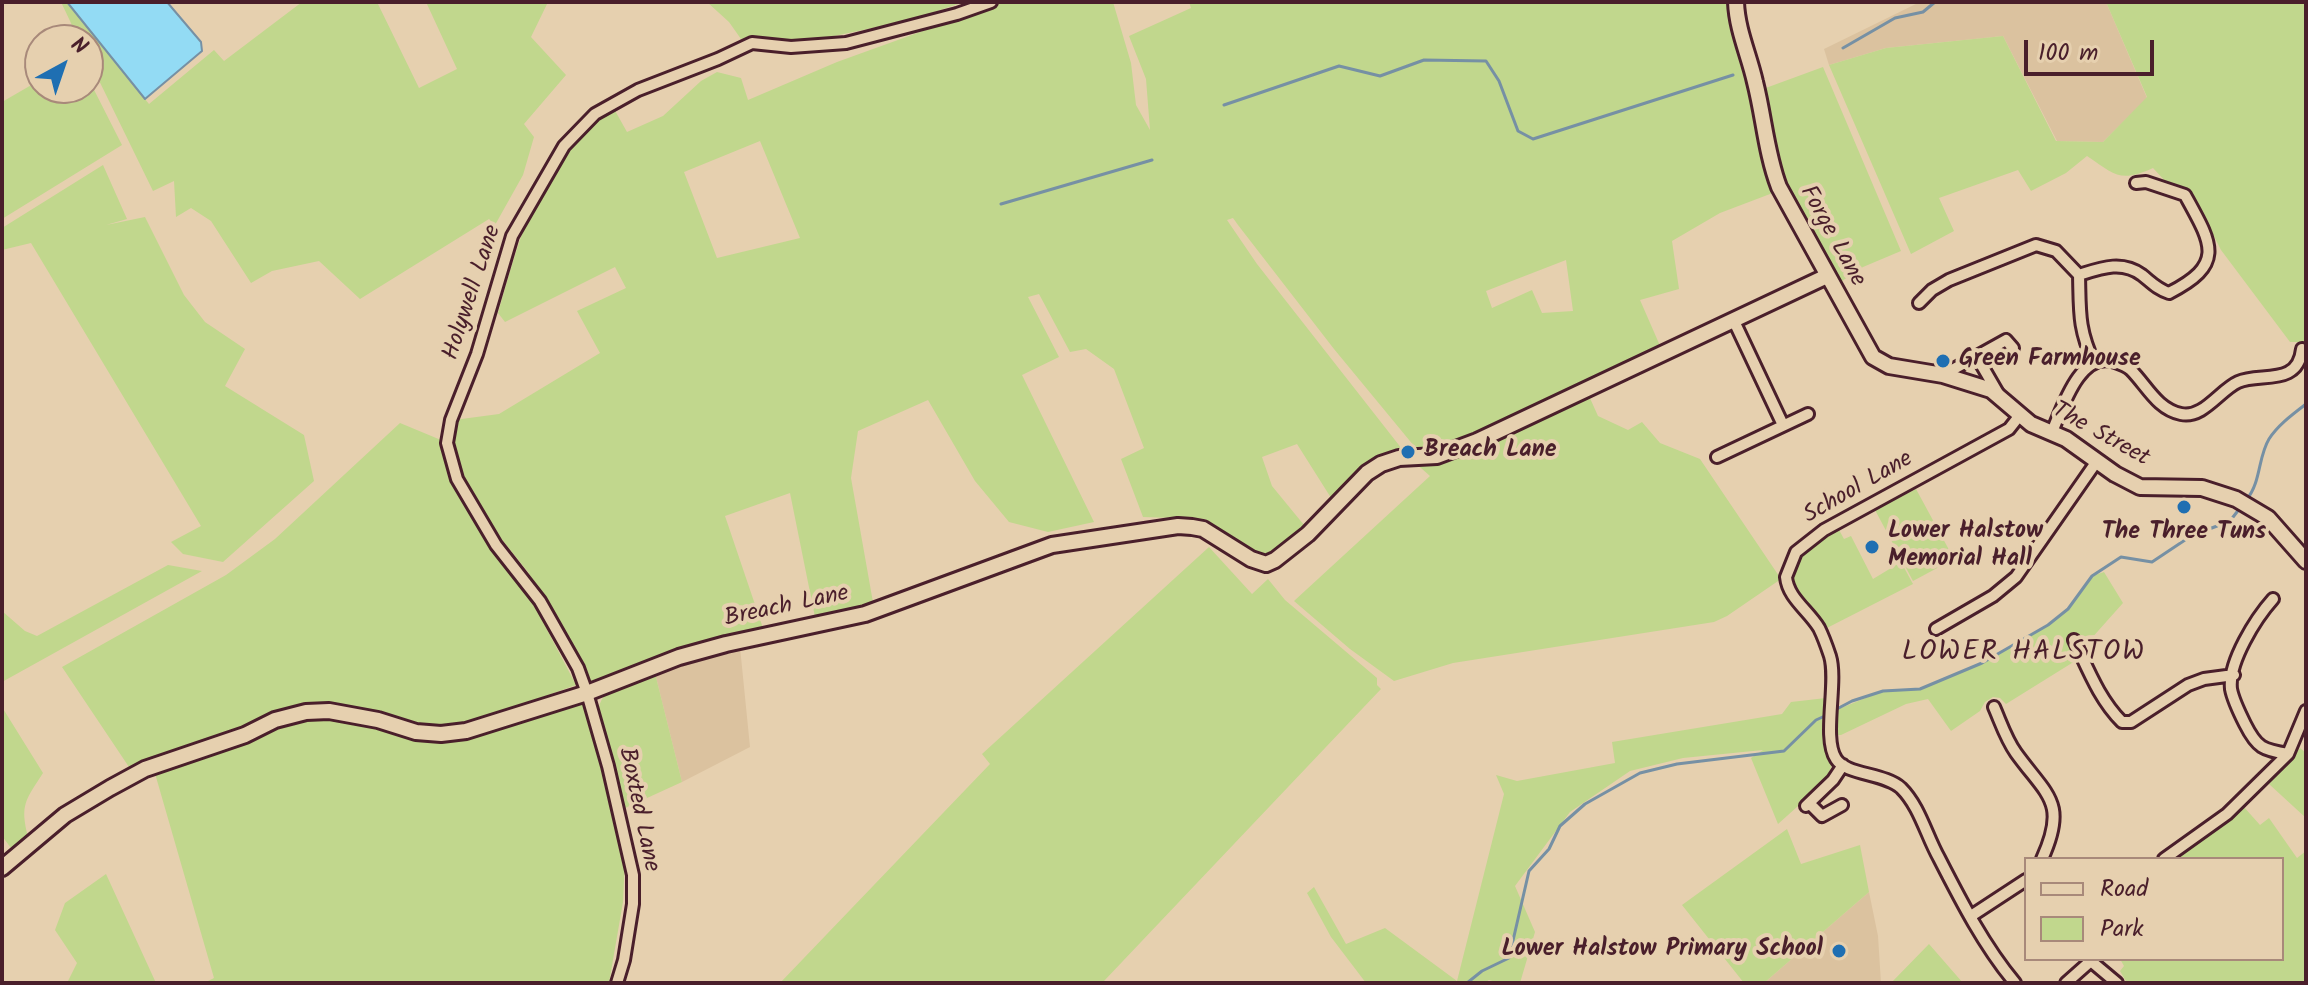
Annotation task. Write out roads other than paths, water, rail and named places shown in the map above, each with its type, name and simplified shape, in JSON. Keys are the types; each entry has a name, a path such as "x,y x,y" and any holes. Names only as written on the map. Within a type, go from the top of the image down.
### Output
{"street":[{"name":"Holywell Lane","path":"587,693 578,668 540,601 496,545 457,479 447,443 451,420 477,354 512,236 554,160 579,130 604,108 638,90 752,43 791,47 846,43 991,2"},
{"name":"Forge Lane","path":"1736,2 1737,19 1756,84 1771,167 1868,350 1877,360 1892,367 1943,375 1991,390 2000,397"},
{"path":"2079,275 2121,265 2139,273 2157,289 2169,293 2191,282 2206,266 2210,252 2185,195 2148,183 2136,183"},
{"path":"1919,303 1932,290 1949,280 2036,245 2056,251 2079,275 2078,317 2084,342 2094,363"},
{"name":"Breach Lane","path":"2,868 65,815 145,769 245,735 275,720 306,712 329,711 378,720 416,732 441,734 466,731 587,693 679,657 865,614 1052,545 1178,526 1192,527 1266,564 1308,534 1367,473 1381,464 1399,458 1437,456 1477,441 1827,276"},
{"path":"1733,319 1783,425"},
{"path":"1943,375 2006,340 2013,348"},
{"path":"2052,432 2077,378 2094,363 2110,360 2129,367 2160,404 2182,415 2198,412 2237,382 2290,372 2301,357 2302,349"},
{"path":"1977,357 2000,397"},
{"name":"The Street","path":"2000,397 2031,424 2082,448 2097,461 2140,487 2202,488 2253,508 2277,526 2306,561"},
{"path":"1717,457 1808,414"},
{"name":"School Lane","path":"1843,765 1833,755 1831,740 1831,659 1819,628 1787,584 1787,571 1795,553 1837,522 2009,429 2020,415"},
{"path":"1936,629 1993,596 2016,577 2097,461"},
{"path":"2273,599 2259,614 2235,665 2231,688 2251,737 2264,750 2288,754"},
{"path":"2074,640 2094,683 2110,710 2122,722 2131,722 2188,685 2204,679 2234,675"},
{"name":"Boxted Lane","path":"587,693 608,766 633,875 633,904 617,983"},
{"path":"1994,707 2007,739 2046,791 2056,816 2043,857"},
{"path":"2167,857 2227,814 2288,754 2306,711"},
{"path":"1842,805 1822,816 1808,805 1843,765 1887,779 1900,787 1915,806 1939,858 1983,937 2015,983"},
{"path":"1971,916 2024,881"},
{"path":"2066,983 2096,962 2117,983"}],"water":[{"path":"67,2 167,2 201,42 202,51 145,99 104,48 104,24 85,24"}],"waterway":[{"path":"1843,48 1895,18 1923,12 1935,2"},
{"path":"1224,105 1339,66 1380,76 1424,60 1486,61 1499,81 1518,131 1533,139 1733,75"},
{"path":"1001,204 1152,160"},
{"path":"2247,499 2255,485 2269,439 2281,424 2306,404"},
{"path":"1833,711 1883,691 1920,689 1982,663 2048,625 2068,609 2092,576 2121,557 2152,562 2191,536 2230,521 2240,508"},
{"path":"1467,983 1482,971 1509,958 1529,871 1549,849 1560,826 1585,804 1640,773 1677,764 1784,751 1816,720 1827,715"}],"place":[{"name":"Green Farmhouse","path":"1943,361"},
{"name":"Breach Lane","path":"1408,452"},
{"name":"The Three Tuns","path":"2184,507"},
{"name":"Lower Halstow Memorial Hall","path":"1872,547"},
{"name":"Lower Halstow Primary School","path":"1839,951"}],"district":[{"name":"LOWER HALSTOW","path":"2024,654"}]}
